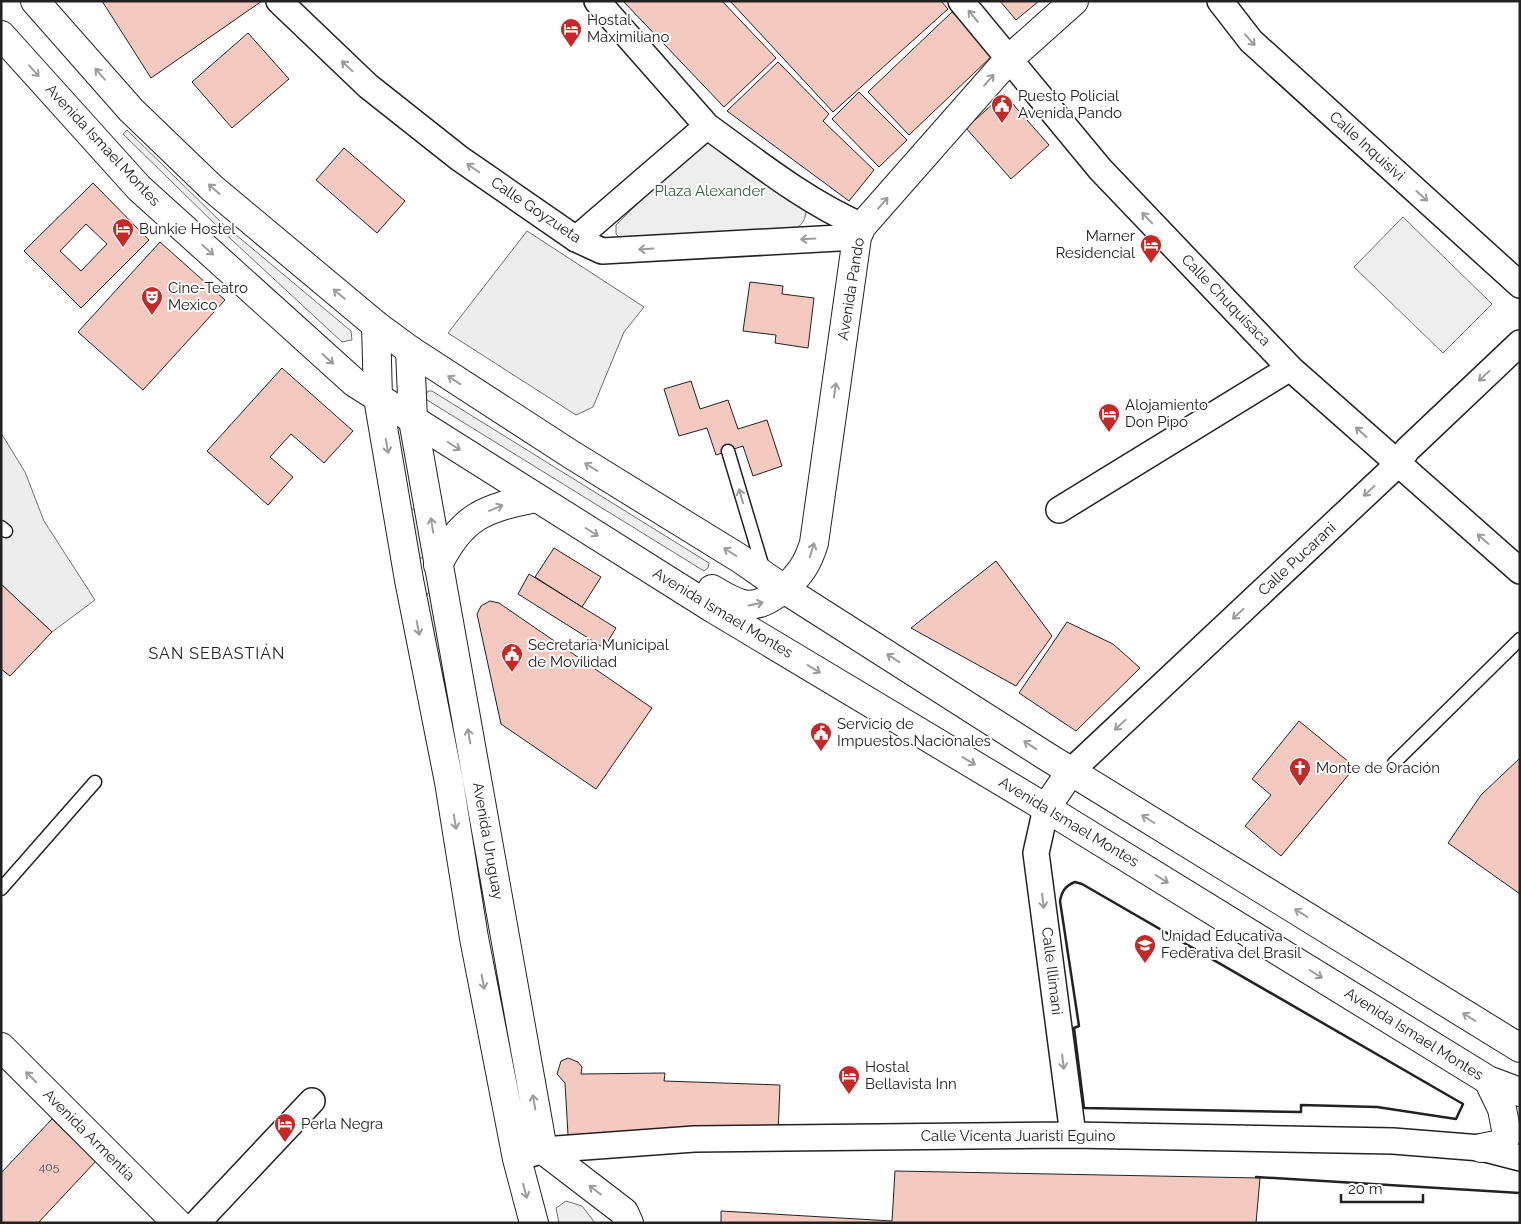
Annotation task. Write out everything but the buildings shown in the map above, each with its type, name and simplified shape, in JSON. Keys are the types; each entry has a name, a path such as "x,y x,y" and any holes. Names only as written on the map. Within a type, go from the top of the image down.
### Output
{"main road":[{"path":"35,1 131,110 206,182 376,325 410,350 572,455 1071,771 1517,1039 1488,1080"},
{"name":"Avenida Pando","path":"649,568 674,565 735,603 748,605 768,601 775,583 797,578 808,563 814,543 859,231 1008,58 1074,1"},
{"name":"Avenida Ismael Montes","path":"1,35 139,188 354,383 649,568 1046,808 1488,1080 1520,1092"},
{"name":"Avenida Uruguay","path":"376,325 378,398 409,580 448,782 474,938 517,1159 534,1223"},
{"name":"Avenida Uruguay","path":"410,350 413,420 543,1150"},
{"path":"409,580 439,569 456,533 466,524 503,505 536,498"},
{"path":"1046,808 1071,771"},
{"path":"448,782 477,777"},
{"path":"474,938 503,932"},
{"name":"Avenida Armentia","path":"1,1046 177,1223"},
{"path":"1488,1080 1520,1105"},
{"path":"1481,1148 1501,1144 1507,1135 1502,1109 1488,1080"},
{"path":"543,1150 624,1212 630,1223"}],"street":[{"path":"597,1 707,126 799,192 859,231"},
{"name":"Calle Chuquisaca","path":"960,1 1100,169 1290,368 1397,465 1520,571"},
{"name":"Calle Inquisivi","path":"1220,1 1251,41 1520,285"},
{"name":"Calle Goyzueta","path":"281,2 368,86 459,158 576,239 602,251 859,231"},
{"path":"576,239 707,126"},
{"name":"Calle Pucarani","path":"1071,771 1397,465 1407,450 1520,343"},
{"path":"1059,510 1290,368"},
{"name":"Calle Illimani","path":"1046,808 1036,853 1073,1135"},
{"path":"197,1223 312,1101"},
{"name":"Calle Vicenta Juaristi Eguino","path":"517,1159 543,1150 694,1139 1073,1135 1393,1141 1481,1148 1520,1158"}],"lane":[{"path":"728,451 775,583"},
{"path":"1394,764 1520,639"},
{"path":"1,889 94,782"}],"green space":[{"path":"127,130 223,224 351,331 352,340 342,342 220,229 123,134"},
{"name":"Plaza Alexander","path":"711,141 806,208 805,217 801,224 797,228 621,239 616,234 616,225 699,143"},
{"path":"1403,217 1492,304 1443,353 1354,267"},
{"path":"428,391 432,391 709,563 708,568 704,571 427,400 425,396"},
{"path":"411,510 416,510 424,558 418,558"},
{"path":"428,593 431,594 463,767 460,769 426,597"},
{"path":"566,1201 582,1206 595,1223 559,1223 556,1208"}],"shaded area":[{"path":"527,231 644,307 624,332 593,407 576,415 448,333"},
{"path":"1,433 25,472 44,521 95,600 52,632 1,584"}],"wall":[{"path":"1075,882 1082,884 1463,1104 1456,1119 1377,1107 1301,1105 1301,1112 1084,1108 1074,1028 1079,1026 1060,901 1064,889 1075,882"},
{"path":"1256,1177 1520,1193"}],"place":[{"name":"Hostal Maximiliano","path":"571,48"},
{"name":"Puesto Policial Avenida Pando","path":"1002,124"},
{"name":"Bunkie Hostel","path":"123,248"},
{"name":"Marner Residencial","path":"1151,264"},
{"name":"Cine-Teatro Mexico","path":"152,316"},
{"name":"Alojamiento Don Pipo","path":"1109,433"},
{"name":"Secretaria Municipal de Movilidad","path":"512,673"},
{"name":"Servicio de Impuestos Nacionales","path":"821,752"},
{"name":"Monte de Oración","path":"1300,787"},
{"name":"Unidad Educativa Federativa del Brasil","path":"1145,964"},
{"name":"Hostal Bellavista Inn","path":"849,1095"},
{"name":"Perla Negra","path":"285,1143"}],"district":[{"name":"SAN SEBASTIÁN","path":"217,653"}]}
